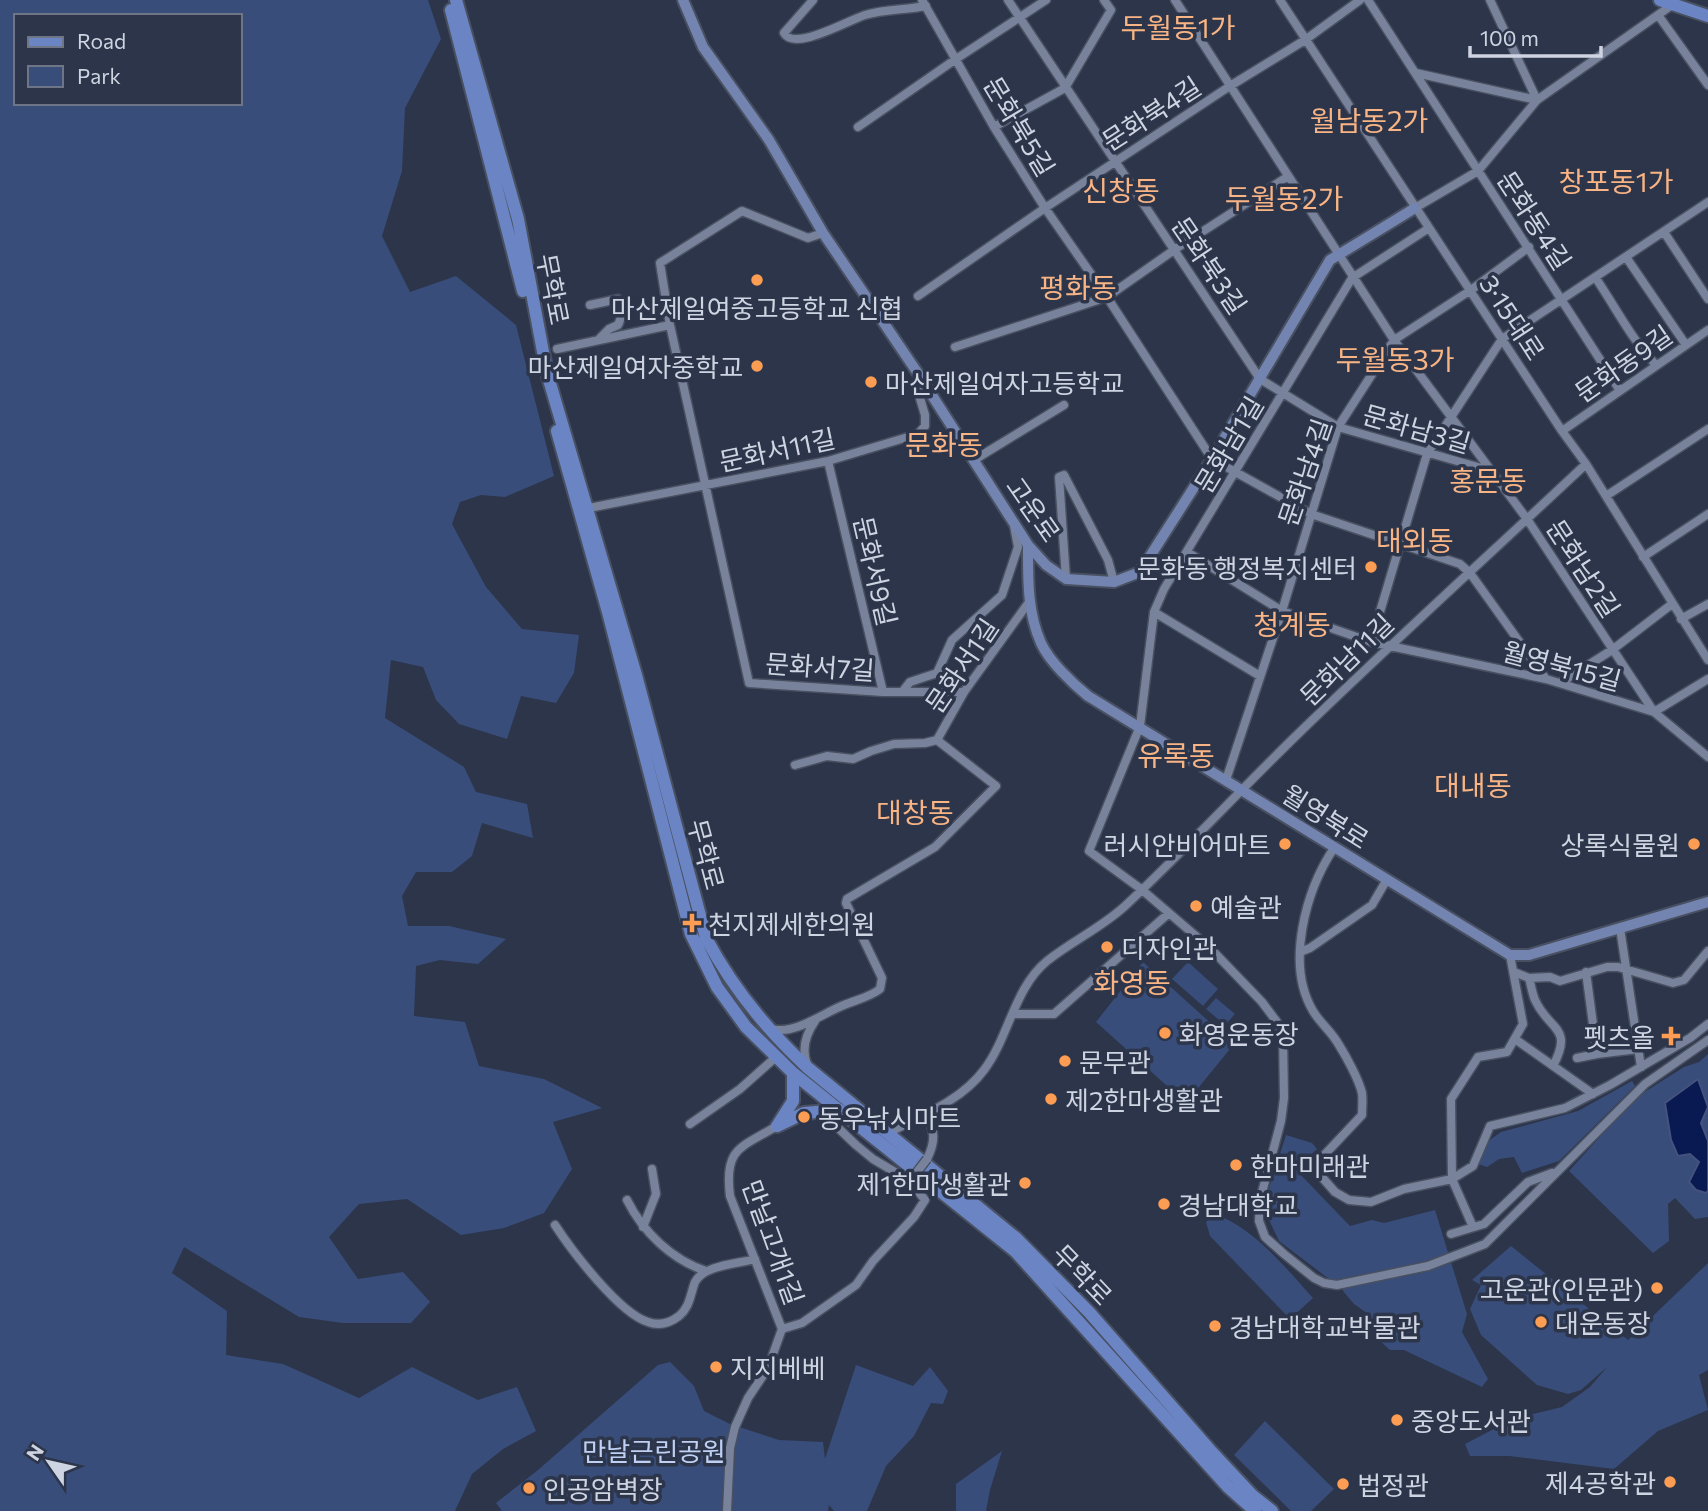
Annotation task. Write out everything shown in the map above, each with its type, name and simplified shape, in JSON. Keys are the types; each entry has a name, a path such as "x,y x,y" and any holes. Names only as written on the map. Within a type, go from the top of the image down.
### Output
{"main road":[{"name":"무학로","path":"448,0 521,279 541,370 608,612 691,934 717,987 746,1027 793,1073 1016,1251 1228,1487 1255,1511"},
{"name":"무학로","path":"456,0 518,219 547,373 636,674 706,938 725,974 778,1041 1016,1238 1089,1312 1253,1496 1272,1511"},
{"name":"고운로","path":"682,0 703,47 769,140 823,233 925,384 1028,545 1046,565 1066,579"},
{"path":"1666,2 1708,16"},
{"path":"1066,579 1114,582 1140,572 1212,459 1330,260 1340,258 1415,208"},
{"name":"월영북로","path":"1028,545 1029,602 1041,644 1069,679 1087,696 1140,726 1510,956"},
{"path":"1510,956 1529,955 1708,902"},
{"path":"777,1126 793,1101 793,1073"},
{"path":"777,1126 797,1115 840,1110"}],"street":[{"path":"813,0 784,33 791,41 804,39 866,15 924,3"},
{"name":"문화북3길","path":"1008,0 1260,379"},
{"path":"858,127 1046,0"},
{"path":"994,127 1065,88 1111,10 1104,0"},
{"name":"문화남2길","path":"1175,0 1352,278 1394,340 1527,520 1654,712"},
{"name":"3·15대로","path":"1280,0 1586,464 1708,660"},
{"name":"문화북4길","path":"918,296 1045,208 1305,40 1360,0"},
{"name":"문화동4길","path":"1368,0 1619,389"},
{"path":"1489,0 1536,100"},
{"path":"1415,208 1478,171 1536,100 1658,15 1666,2"},
{"name":"문화북5길","path":"924,3 994,127 1045,208 1107,297 1212,459"},
{"path":"1658,15 1708,85"},
{"path":"1416,73 1536,100"},
{"path":"955,347 1107,297 1287,177"},
{"path":"1371,642 1427,454 1502,339 1708,202"},
{"path":"706,486 670,325 660,263 742,211 808,238 823,233"},
{"name":"문화남1길","path":"1141,889 1089,851 1140,726 1154,612 1164,589 1352,278 1429,228"},
{"path":"1664,232 1708,299"},
{"name":"문화남4길","path":"1226,780 1282,611 1338,427 1394,340 1471,290 1529,247"},
{"path":"1626,257 1686,345"},
{"path":"1595,277 1646,355 1656,365"},
{"path":"590,305 618,299 621,307 622,315 618,325 609,329 598,340"},
{"path":"557,349 670,325"},
{"name":"문화동9길","path":"1562,431 1619,389 1708,330"},
{"name":"문화남3길","path":"1260,379 1338,427 1492,471"},
{"name":"문화서11길","path":"589,508 828,461 918,434 925,426 919,395 925,384"},
{"path":"974,460 1064,405"},
{"path":"1606,496 1708,429"},
{"path":"1212,459 1311,514 1460,564 1470,573 1546,679"},
{"name":"문화서9길","path":"828,461 883,692"},
{"name":"문화남11길","path":"888,1133 952,1099 975,1081 985,1069 1026,987 1047,961 1099,927 1141,889 1389,645 1586,464"},
{"path":"1066,579 1059,477 1065,475 1108,560 1114,582"},
{"name":"문화서7길","path":"706,486 749,683 883,692 964,692"},
{"path":"1643,557 1708,514"},
{"path":"903,691 910,681 937,673 952,640 1002,595 1018,547 1014,523"},
{"name":"월영북15길","path":"1187,552 1282,611 1371,642 1546,679 1654,712 1708,757"},
{"name":"문화서1길","path":"768,1027 779,1030 815,1021 843,1005 872,995 882,985 882,978 869,947 846,903 847,898 935,847 996,786 937,740 964,692 1029,602"},
{"path":"1560,683 1612,650 1672,604"},
{"path":"1681,619 1708,604"},
{"path":"1154,612 1260,676"},
{"path":"1654,712 1708,679"},
{"path":"795,765 827,756 853,759 894,744 937,740"},
{"path":"1334,848 1320,869 1299,938 1303,982 1312,1010 1339,1045 1362,1094 1362,1115 1313,1167 1335,1192 1349,1200 1371,1202 1404,1189 1452,1179 1473,1166 1490,1126 1565,1108 1641,1067 1708,1024"},
{"path":"1300,952 1310,948 1372,905 1386,881"},
{"path":"1141,889 1211,948 1262,1002 1277,1022 1284,1046 1284,1098 1274,1153 1260,1200 1259,1221 1265,1237 1314,1278 1324,1283 1337,1285 1428,1266 1485,1244 1645,1084 1708,1041"},
{"path":"1014,1014 1054,1014 1169,914"},
{"path":"1620,928 1641,1067"},
{"path":"1514,972 1529,978 1550,977 1560,981 1607,967 1626,969 1673,983 1684,980 1708,951"},
{"path":"1473,1227 1452,1179 1451,1099 1478,1057 1507,1052 1523,1024 1510,956"},
{"path":"1586,972 1598,1054"},
{"path":"1529,978 1535,1000 1562,1039 1562,1049 1553,1066"},
{"path":"808,1068 804,1048 815,1021"},
{"path":"1515,1039 1593,1094"},
{"path":"1577,1058 1638,1049"},
{"path":"690,1124 740,1089 776,1057"},
{"path":"782,1329 802,1324 856,1285 873,1261 914,1217 925,1200 911,1181 873,1159 835,1125 815,1090"},
{"path":"911,1181 933,1146 934,1128 926,1114"},
{"name":"만날고개1길","path":"727,1511 730,1448 735,1427 748,1398 768,1368 782,1329 730,1196 727,1174 732,1157 741,1147 777,1126"},
{"path":"643,1227 656,1194 652,1169"},
{"path":"1451,1234 1484,1224 1528,1182 1558,1170"},
{"path":"627,1200 643,1227 684,1262 706,1271"},
{"path":"555,1225 577,1258 594,1276 634,1314 648,1322 663,1324 678,1317 689,1304 698,1279 706,1271 755,1259"}],"green space":[{"path":"0,0 428,0 441,39 405,108 402,171 382,236 410,292 456,276 516,325 554,476 505,497 481,495 460,502 452,524 486,587 522,629 579,635 574,673 556,703 521,696 507,739 459,724 436,700 423,667 391,660 385,718 464,767 476,792 527,804 533,838 482,823 472,856 452,872 416,872 402,896 408,926 449,926 506,939 478,964 440,960 416,966 414,1016 465,1022 479,1066 544,1079 602,1108 553,1122 572,1169 544,1213 504,1228 461,1235 407,1199 359,1204 329,1237 358,1279 403,1272 430,1302 411,1323 343,1323 299,1317 184,1247 172,1273 227,1311 226,1355 283,1364 359,1398 412,1367 478,1400 517,1387 536,1431 503,1449 472,1474 455,1511 0,1511"},
{"name":"화영운동장","path":"1143,962 1234,1044 1186,1103 1096,1022"},
{"path":"1188,962 1218,989 1203,1006 1172,979"},
{"path":"1216,998 1235,1014 1225,1025 1206,1009"},
{"path":"1708,1054 1708,1217 1695,1219 1675,1198 1668,1204 1669,1241 1653,1253 1569,1171 1635,1098 1684,1067 1699,1062"},
{"path":"1632,1081 1635,1086 1559,1161 1522,1173 1514,1157 1499,1159 1487,1167 1478,1164 1487,1142 1501,1132 1578,1111"},
{"path":"1286,1135 1312,1143 1317,1149 1296,1170 1350,1226 1372,1220 1384,1223 1435,1210 1467,1314 1462,1332 1488,1379 1482,1387 1404,1350 1390,1350 1379,1340 1371,1316 1354,1304 1343,1291 1341,1280 1329,1279 1279,1241 1263,1207"},
{"path":"1215,1214 1256,1239 1313,1298 1290,1319 1210,1236 1206,1222"},
{"path":"1511,1246 1628,1340 1708,1263 1708,1370 1699,1375 1708,1410 1658,1431 1614,1469 1509,1456 1470,1456 1465,1444 1513,1419 1562,1407 1590,1387 1607,1367 1581,1390 1568,1394 1537,1385 1481,1335 1470,1309 1481,1285 1472,1280"},
{"name":"만날근린공원","path":"670,1362 694,1386 704,1411 730,1424 779,1440 823,1442 825,1459 856,1365 913,1386 930,1367 948,1391 943,1404 931,1403 914,1436 886,1466 867,1511 834,1511 829,1505 828,1511 502,1511 496,1503 538,1470 658,1365"},
{"path":"1265,1421 1334,1489 1311,1511 1291,1511 1234,1455"},
{"path":"1002,1451 986,1511 956,1511 956,1484"}],"shaded area":[{"path":"1698,1079 1708,1107 1701,1123 1708,1141 1706,1193 1696,1190 1689,1182 1699,1162 1690,1154 1678,1156 1671,1140 1665,1103"}],"place":[{"name":"마산제일여중고등학교 신협","path":"757,280"},
{"name":"마산제일여자중학교","path":"757,366"},
{"name":"마산제일여자고등학교","path":"871,382"},
{"name":"문화동 행정복지센터","path":"1371,567"},
{"name":"러시안비어마트","path":"1285,844"},
{"name":"상록식물원","path":"1694,844"},
{"name":"예술관","path":"1196,906"},
{"name":"천지제세한의원","path":"692,923"},
{"name":"디자인관","path":"1107,947"},
{"name":"화영운동장","path":"1165,1033"},
{"name":"펫츠올","path":"1671,1036"},
{"name":"문무관","path":"1065,1061"},
{"name":"제2한마생활관","path":"1051,1099"},
{"name":"동우낚시마트","path":"804,1117"},
{"name":"한마미래관","path":"1236,1165"},
{"name":"제1한마생활관","path":"1025,1183"},
{"name":"경남대학교","path":"1164,1204"},
{"name":"고운관(인문관)","path":"1657,1288"},
{"name":"대운동장","path":"1541,1322"},
{"name":"경남대학교박물관","path":"1215,1326"},
{"name":"지지베베","path":"716,1367"},
{"name":"중앙도서관","path":"1397,1420"},
{"name":"제4공학관","path":"1670,1482"},
{"name":"법정관","path":"1343,1484"},
{"name":"인공암벽장","path":"529,1488"}],"district":[{"name":"두월동1가","path":"1178,27"},
{"name":"월남동2가","path":"1369,120"},
{"name":"창포동1가","path":"1616,181"},
{"name":"신창동","path":"1121,190"},
{"name":"두월동2가","path":"1284,198"},
{"name":"평화동","path":"1078,287"},
{"name":"두월동3가","path":"1395,359"},
{"name":"문화동","path":"944,444"},
{"name":"홍문동","path":"1488,480"},
{"name":"대외동","path":"1415,540"},
{"name":"청계동","path":"1292,624"},
{"name":"유록동","path":"1176,755"},
{"name":"대내동","path":"1473,785"},
{"name":"대창동","path":"915,812"},
{"name":"화영동","path":"1132,982"}]}
